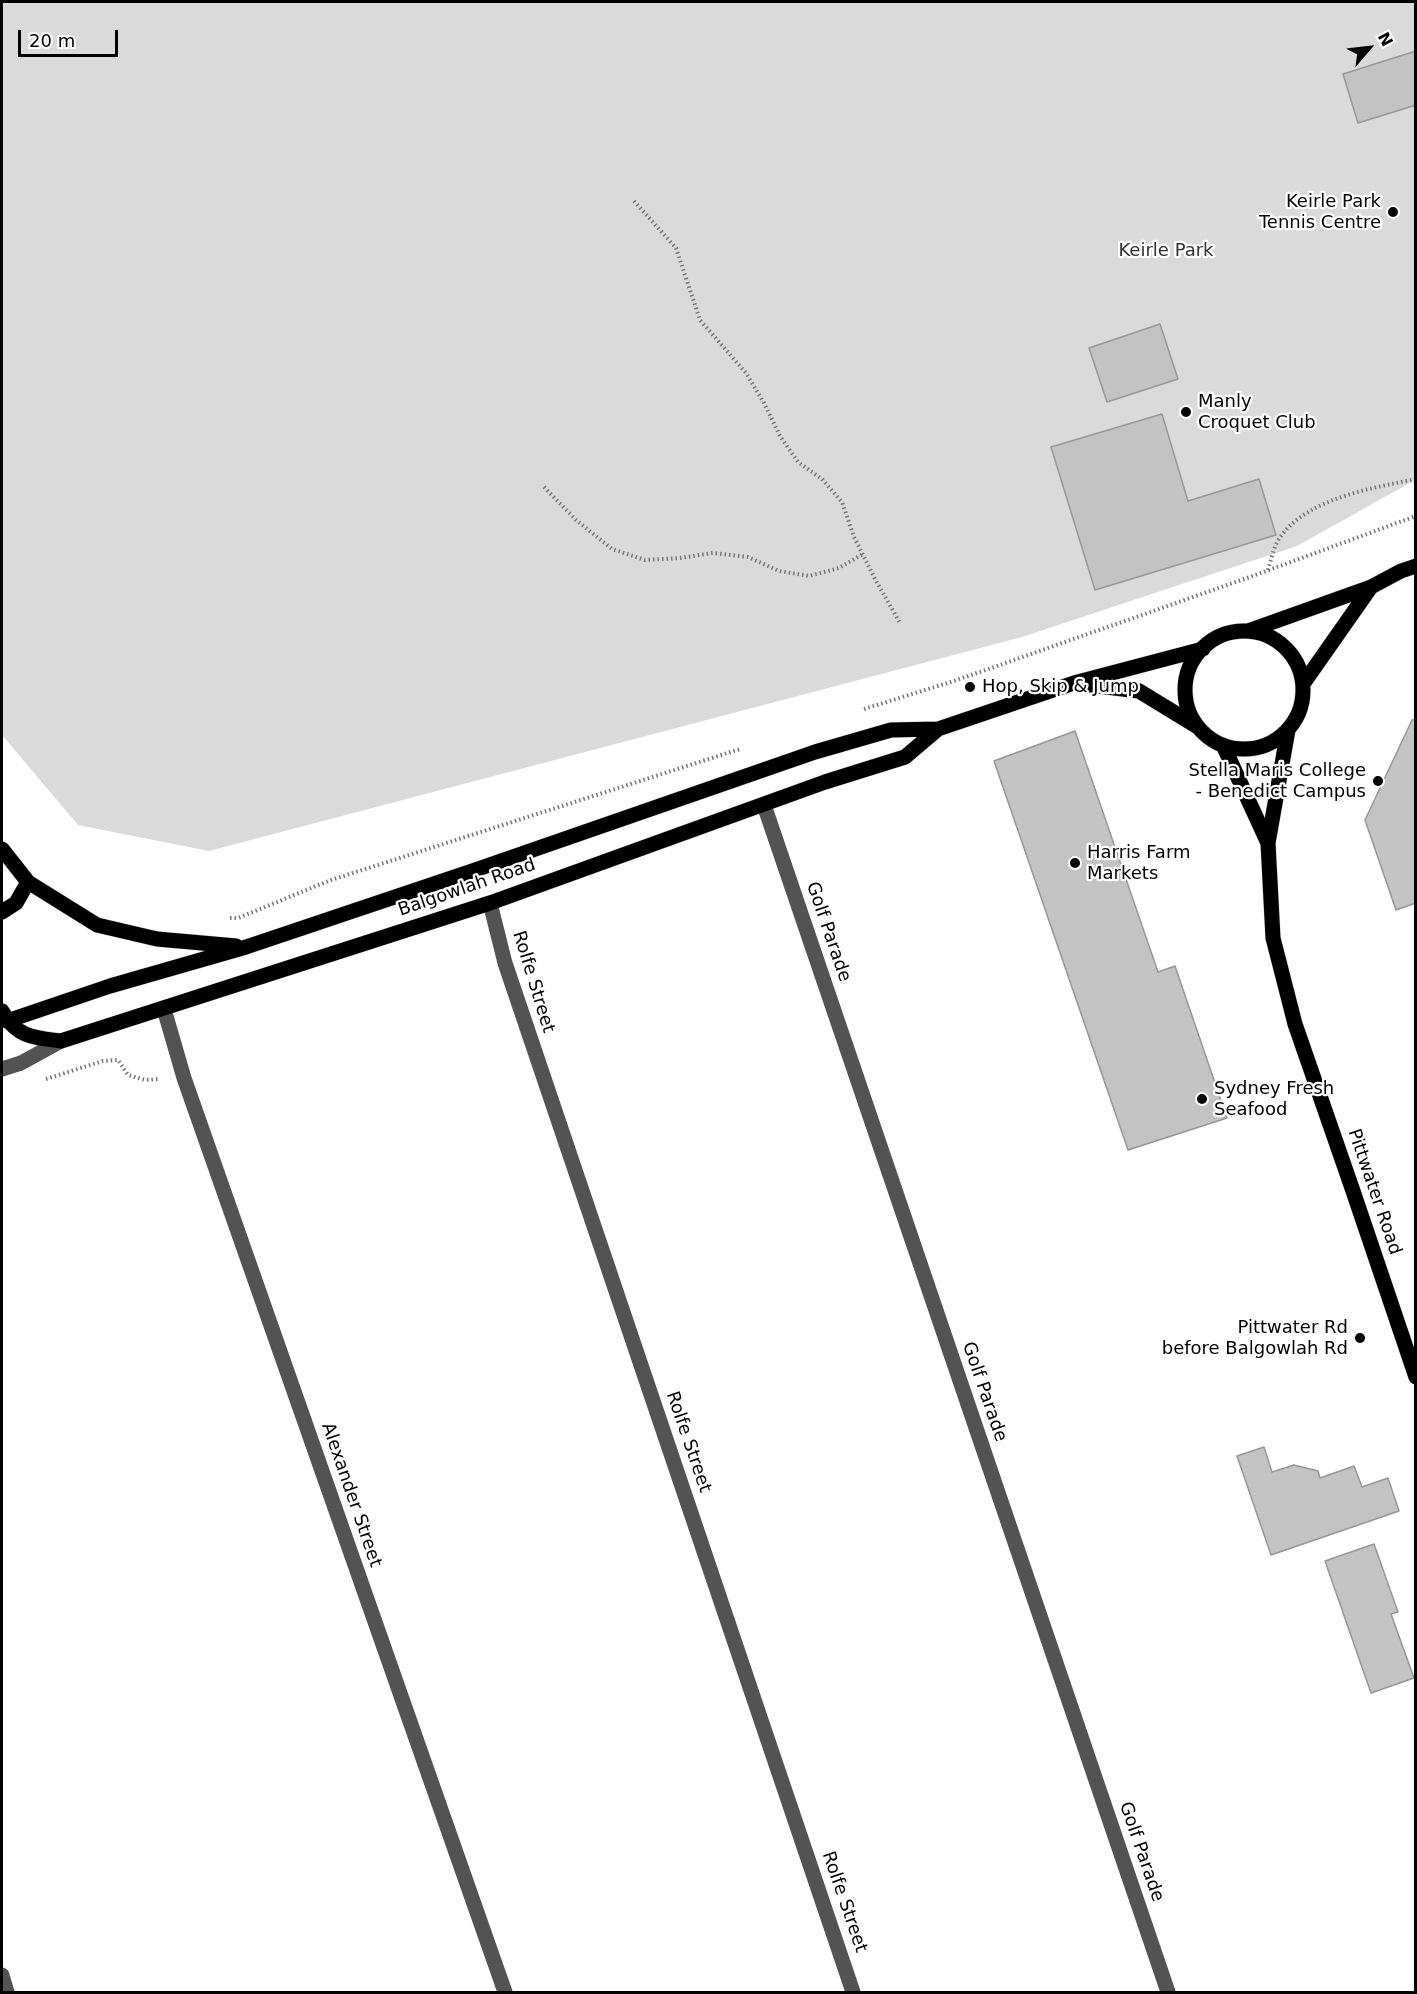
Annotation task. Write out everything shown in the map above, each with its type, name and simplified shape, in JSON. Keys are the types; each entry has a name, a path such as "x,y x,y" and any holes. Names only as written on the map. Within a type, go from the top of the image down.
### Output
{"main road":[{"path":"1248,631 1268,635 1285,647 1298,664 1303,684 1299,713 1288,730 1264,746 1244,749 1223,745 1213,740 1198,727 1186,701 1186,680 1194,658 1208,643 1227,633 1248,631 1371,587 1401,571 1416,566"},
{"path":"1303,684 1371,587"},
{"name":"Balgowlah Road","path":"3,1019 246,947 577,836 815,752 891,730 938,729 1074,683 1203,649"},
{"name":"Balgowlah Road","path":"1074,683 1139,691 1198,727"},
{"name":"Balgowlah Road","path":"61,1041 490,903 825,782 905,757 938,729"},
{"name":"Pittwater Road","path":"1288,730 1268,843 1273,938 1295,1024 1416,1377"},
{"name":"Pittwater Road","path":"1223,745 1268,843"},
{"path":"2,849 28,882 98,925 157,939 246,947"},
{"path":"2,912 16,903 28,882"},
{"path":"3,1019 18,1031 34,1038 61,1041"}],"street":[{"name":"Golf Parade","path":"764,805 1168,1992"},
{"name":"Rolfe Street","path":"490,903 505,963 854,1992"},
{"name":"Alexander Street","path":"164,1009 184,1078 506,1992"},
{"name":"Balgowlah Road","path":"2,1069 21,1063 61,1041"},
{"path":"2,1976 7,1992"}],"path":[{"path":"634,201 676,248 700,320 746,373 780,436 798,462 822,479 842,502 863,554 900,623"},
{"path":"1268,570 1280,537 1302,514 1354,492 1416,479"},
{"path":"544,488 576,520 612,549 645,560 713,553 748,557 779,571 809,576 839,568 863,554"},
{"path":"860,711 957,680 1416,516"},
{"path":"228,918 238,918 331,880 750,746"},
{"path":"36,1083 103,1061 118,1060 128,1075 145,1080 184,1078"}],"green space":[{"name":"Keirle Park","path":"2,2 1415,2 1415,480 1297,546 1022,637 209,851 78,825 2,735"}],"building":[{"path":"1416,51 1416,105 1358,123 1343,74"},
{"path":"1160,324 1178,379 1107,402 1089,348"},
{"path":"1162,414 1188,501 1259,479 1276,535 1095,590 1051,447"},
{"path":"1416,719 1416,903 1396,910 1365,820 1412,720"},
{"name":"Harris Farm Markets","path":"1075,731 1158,972 1175,966 1227,1118 1128,1150 994,761"},
{"path":"1264,1447 1272,1472 1294,1465 1318,1471 1320,1478 1354,1466 1362,1487 1388,1478 1399,1511 1271,1555 1237,1456"},
{"path":"1374,1544 1398,1612 1391,1614 1414,1678 1371,1693 1325,1561"}],"place":[{"name":"Keirle Park Tennis Centre","path":"1393,212"},
{"name":"Manly Croquet Club","path":"1186,412"},
{"name":"Hop, Skip & Jump","path":"970,687"},
{"name":"Stella Maris College - Benedict Campus","path":"1378,781"},
{"name":"Harris Farm Markets","path":"1075,863"},
{"name":"Sydney Fresh Seafood","path":"1202,1099"},
{"name":"Pittwater Rd before Balgowlah Rd","path":"1360,1338"}]}
